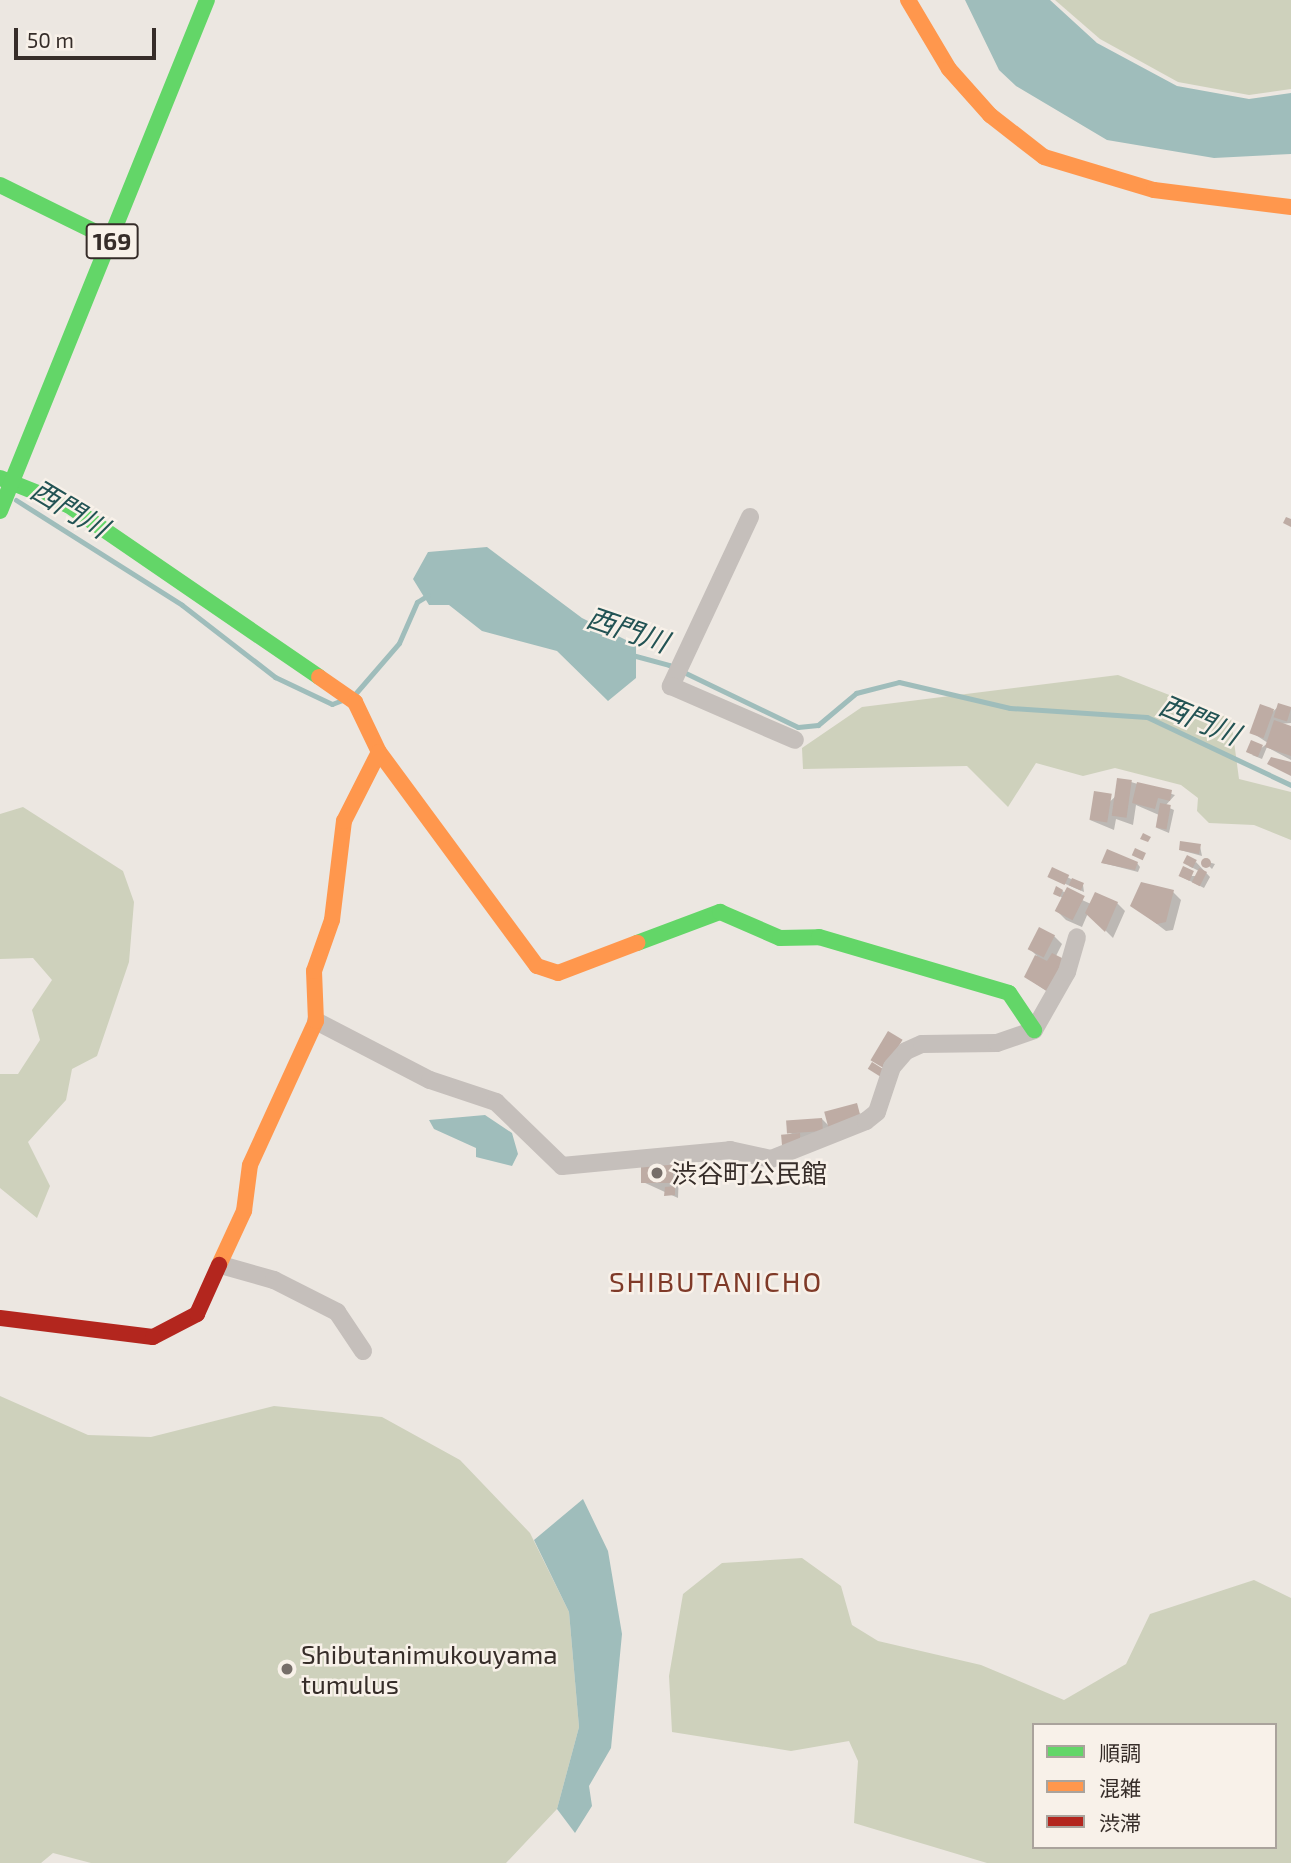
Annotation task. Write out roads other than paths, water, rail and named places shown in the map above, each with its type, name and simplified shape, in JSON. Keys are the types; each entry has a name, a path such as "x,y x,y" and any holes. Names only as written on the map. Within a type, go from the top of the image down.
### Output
{"main road":[{"name":"169","path":"0,511 6,479 112,240 207,0"},
{"path":"908,0 957,78 990,115 1044,157 1154,190 1291,207"},
{"path":"0,185 112,240"},
{"path":"6,479 68,505 355,702 379,752 537,966 558,973 720,912 780,939 819,937 1009,993 1034,1030"},
{"path":"0,1318 153,1337 197,1314 244,1211 250,1165 316,1021 314,971 332,920 344,821 379,752"}],"street":[{"path":"750,517 671,686 796,740"},
{"path":"316,1021 430,1080 496,1101 562,1166 730,1150 771,1159 866,1121 877,1112 892,1067 906,1051 922,1044 997,1043 1034,1030 1067,972 1077,937"},
{"path":"221,1265 274,1280 337,1312 363,1350"}],"water":[{"path":"965,0 1050,0 1097,43 1177,86 1249,99 1291,93 1291,154 1214,158 1107,140 1016,86 999,70"},
{"path":"487,547 582,618 636,645 636,678 608,701 557,651 482,631 449,605 429,605 413,579 428,552"},
{"path":"485,1115 512,1133 518,1154 512,1166 476,1157 476,1148 434,1129 429,1120"},
{"path":"583,1499 608,1551 622,1634 611,1748 589,1786 592,1806 575,1833 557,1809 579,1727 569,1612 534,1540"}],"waterway":[{"path":"16,500 182,605 275,677 332,704 340,701"},
{"name":"西門川","path":"355,694 399,643 417,602 428,595"},
{"name":"西門川","path":"632,655 669,665 798,727 818,725 856,693 899,682 1010,708 1147,717 1291,785"}],"place":[{"name":"渋谷町公民館","path":"657,1173"},
{"name":"Shibutanimukouyama tumulus","path":"287,1669"}],"district":[{"name":"SHIBUTANICHO","path":"716,1281"}]}
